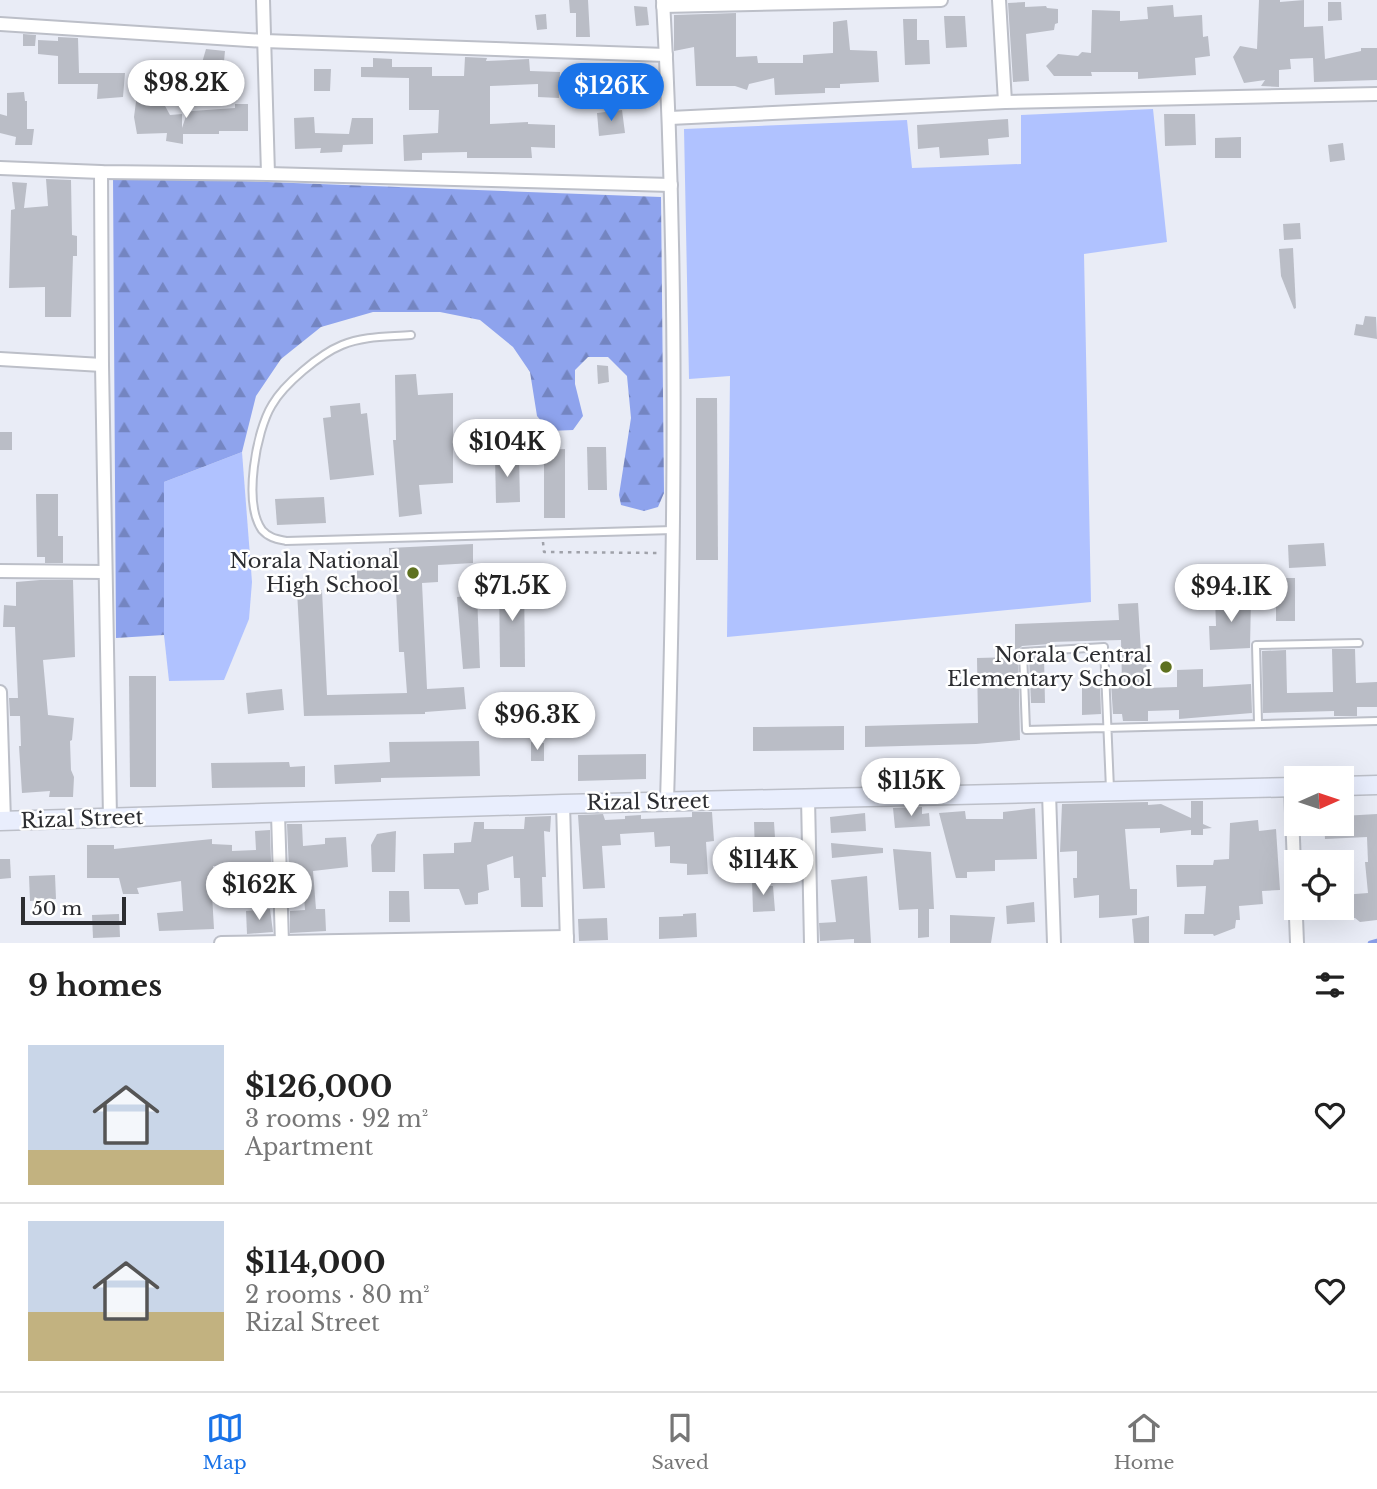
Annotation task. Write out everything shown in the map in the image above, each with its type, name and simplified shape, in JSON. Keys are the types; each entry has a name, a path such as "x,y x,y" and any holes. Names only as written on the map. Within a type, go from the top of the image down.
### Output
{"main road":[{"path":"1354,786 1377,785"},
{"name":"Rizal Street","path":"2,821 563,804 1284,787"}],"street":[{"path":"263,0 268,174"},
{"path":"667,802 674,553 674,343 670,118 663,3 941,0"},
{"path":"999,0 1005,102"},
{"path":"0,24 264,41 666,55"},
{"path":"670,118 1005,102 1377,94"},
{"path":"0,168 671,185"},
{"path":"101,172 110,818"},
{"path":"0,359 102,365"},
{"path":"0,571 105,572"},
{"path":"0,692 2,821"},
{"path":"1049,793 1054,943"},
{"path":"808,798 811,943"},
{"path":"221,943 567,940 563,804"},
{"path":"278,814 282,942"},
{"path":"1295,836 1297,943"}],"lane":[{"path":"411,335 365,338 340,346 316,361 289,385 272,405 257,442 253,495 262,530 271,538 286,541 674,530"},
{"path":"1258,723 1256,645 1359,643"},
{"path":"1110,791 1106,728 1104,648 1023,652 1026,730 1106,728 1258,723 1377,720"}],"path":[{"path":"542,534 544,552 674,553"}],"shaded area":[{"path":"1153,109 1167,242 1084,254 1091,602 727,637 730,376 689,379 684,129 907,120 912,168 1021,164 1021,115"},
{"path":"242,452 252,582 249,619 224,680 169,681 164,635 164,482"}],"green space":[{"path":"113,176 661,197 664,493 658,507 644,511 621,505 619,495 631,418 627,376 608,357 588,357 575,370 575,384 583,416 573,430 550,431 537,416 530,372 513,347 480,320 440,312 373,312 321,327 281,359 256,396 242,452 164,482 164,635 116,638"}],"building":[{"path":"569,0 588,0 590,37 576,37 576,13 570,13"},
{"path":"1259,0 1304,0 1304,27 1323,26 1325,59 1361,51 1361,48 1377,48 1377,80 1314,82 1313,58 1290,59 1291,69 1279,70 1279,87 1261,86 1265,80 1244,83 1233,57 1240,46 1257,49"},
{"path":"1025,2 1025,7 1046,6 1058,9 1058,23 1055,24 1054,30 1026,34 1029,81 1013,82 1008,3"},
{"path":"1328,2 1341,2 1342,20 1328,21"},
{"path":"1173,5 1174,17 1202,15 1203,37 1208,36 1210,56 1195,58 1196,75 1138,79 1138,72 1091,72 1092,76 1054,76 1046,66 1058,54 1078,56 1082,52 1091,53 1092,10 1120,11 1120,21 1148,19 1147,7"},
{"path":"634,6 647,7 649,25 636,26"},
{"path":"736,13 736,57 757,56 758,63 803,63 803,55 833,53 833,22 847,20 850,50 877,51 879,82 840,84 840,88 825,88 825,93 775,95 774,78 749,84 747,90 735,86 696,86 694,47 674,51 674,15"},
{"path":"546,14 547,29 537,30 535,15"},
{"path":"944,16 965,16 967,47 946,48"},
{"path":"903,19 917,19 917,40 929,40 930,64 905,65"},
{"path":"23,34 36,35 35,46 23,46"},
{"path":"58,37 78,38 79,73 125,73 123,97 97,99 98,84 58,84 58,56 38,54 38,40 58,41"},
{"path":"206,49 225,51 222,81 197,80"},
{"path":"465,57 487,58 486,61 529,59 530,71 560,72 559,98 538,97 538,84 490,86 490,124 528,122 555,125 555,148 531,147 532,158 467,158 467,152 422,153 422,160 404,161 403,135 438,133 439,110 409,110 409,78 361,77 361,67 373,67 373,58 392,59 392,67 432,67 432,76 464,76"},
{"path":"180,64 181,85 163,85 162,65"},
{"path":"314,69 331,69 330,91 314,91"},
{"path":"24,92 27,101 27,129 34,129 32,145 15,145 16,137 0,133 0,114 7,116 7,93"},
{"path":"137,94 159,95 170,115 182,114 182,128 187,113 192,111 235,108 235,104 248,104 248,131 183,134 183,144 166,141 167,133 137,134 134,117"},
{"path":"622,110 625,133 599,136 597,113"},
{"path":"1164,114 1195,114 1196,145 1165,146"},
{"path":"314,117 315,133 349,134 352,118 373,118 373,144 343,145 342,152 320,153 321,148 295,149 294,118"},
{"path":"1008,119 1009,137 988,139 989,155 940,158 939,147 918,149 917,125"},
{"path":"1241,137 1241,158 1215,158 1215,138"},
{"path":"1343,143 1345,160 1330,162 1328,145"},
{"path":"46,179 71,180 72,235 77,236 77,256 73,256 71,317 45,317 45,287 9,288 11,210 15,209 12,182 27,183 24,208 48,206"},
{"path":"1300,223 1301,239 1284,240 1283,224"},
{"path":"1293,248 1294,309 1281,276 1279,249"},
{"path":"1365,316 1376,317 1377,339 1354,335 1356,324 1363,325"},
{"path":"597,365 608,366 609,382 598,384"},
{"path":"416,374 418,395 453,393 453,483 419,485 422,514 399,517 393,440 396,440 395,375"},
{"path":"696,398 717,398 718,560 696,560"},
{"path":"360,403 361,414 367,413 374,475 330,480 323,418 331,417 330,406"},
{"path":"0,432 12,432 12,450 0,450"},
{"path":"587,447 606,447 607,490 588,490"},
{"path":"565,449 565,518 544,518 544,450"},
{"path":"495,456 519,456 520,502 496,503"},
{"path":"36,494 58,494 58,536 63,536 63,563 45,563 45,557 37,557"},
{"path":"324,497 326,523 277,525 275,499"},
{"path":"1324,543 1326,566 1289,568 1288,545"},
{"path":"473,544 473,563 438,565 438,582 422,583 427,689 464,687 466,709 425,714 304,716 297,591 322,590 327,695 407,693 404,652 399,652 396,589 390,589 390,579 357,579 357,558 390,558 389,548"},
{"path":"1276,578 1295,578 1295,621 1276,621"},
{"path":"499,579 524,579 525,667 500,667"},
{"path":"73,580 75,657 43,660 48,715 74,718 70,741 73,797 49,797 50,791 22,793 20,716 10,716 9,698 18,698 15,627 3,627 4,605 16,606 16,582"},
{"path":"477,595 480,668 463,669 457,597"},
{"path":"1251,597 1250,648 1210,650 1209,626 1216,626 1215,598"},
{"path":"1138,603 1141,652 1146,651 1147,688 1177,687 1177,670 1203,669 1203,687 1251,684 1252,713 1179,719 1179,710 1148,711 1148,721 1123,721 1122,714 1113,714 1111,683 1122,683 1121,640 1050,642 1022,646 1018,650 1020,740 865,747 865,726 978,723 977,658 1015,657 1015,624 1119,620 1118,604"},
{"path":"1332,649 1355,649 1356,683 1377,682 1377,707 1357,707 1357,716 1334,716 1334,711 1263,713 1262,651 1286,650 1287,693 1333,692"},
{"path":"1044,656 1045,703 1031,703 1029,657"},
{"path":"129,676 156,676 156,787 130,787"},
{"path":"1082,683 1100,683 1101,714 1082,715"},
{"path":"282,689 284,710 248,714 246,693"},
{"path":"844,726 844,750 753,751 753,727"},
{"path":"479,741 480,776 381,778 381,782 335,784 334,765 390,762 389,742"},
{"path":"531,742 544,743 544,761 531,761"},
{"path":"646,754 646,779 578,781 578,755"},
{"path":"289,762 290,767 305,766 305,787 212,788 211,763"},
{"path":"1191,801 1203,801 1203,824 1212,828 1203,829 1203,835 1191,835 1191,830 1160,833 1160,828 1125,829 1130,889 1137,889 1137,915 1099,918 1099,895 1074,898 1073,878 1077,878 1077,851 1060,852 1062,804 1148,802 1148,805 1161,804 1191,818"},
{"path":"922,807 922,814 929,813 930,826 895,828 893,808"},
{"path":"1035,808 1037,859 995,860 995,871 967,872 967,878 956,878 939,813 965,811 966,819 1003,819 1003,812"},
{"path":"692,812 712,812 714,841 706,842 708,874 687,875 687,864 670,863 670,846 655,847 654,832 620,834 621,845 602,846 605,888 583,889 578,815 603,814 605,820 641,815 641,819 692,817"},
{"path":"865,813 866,831 831,833 830,817"},
{"path":"1377,814 1377,920 1360,922 1354,918 1354,894 1368,893 1365,862 1368,862 1367,837 1325,839 1325,836 1354,836 1354,815"},
{"path":"551,816 550,832 544,831 546,877 542,877 543,907 521,907 520,878 514,878 513,856 487,865 489,890 478,893 478,904 465,905 459,889 424,889 423,854 454,853 454,843 471,842 474,822 484,822 484,829 524,829 525,817"},
{"path":"1258,820 1259,831 1276,829 1280,890 1262,891 1263,904 1239,906 1240,920 1236,920 1235,928 1214,936 1184,934 1185,914 1204,914 1206,886 1177,887 1176,865 1213,865 1214,860 1229,859 1230,823"},
{"path":"754,822 774,822 776,853 755,854"},
{"path":"287,824 302,824 303,846 325,844 325,838 346,837 348,867 313,871 316,909 325,909 326,931 290,933 290,911 305,910 302,870 289,870"},
{"path":"270,830 272,890 260,891 259,874 248,878 248,867 213,866 214,876 211,877 214,929 159,931 157,913 183,911 181,881 137,888 139,894 123,894 119,878 87,878 87,845 114,845 114,849 212,839 212,844 232,845 232,851 256,850 255,831"},
{"path":"396,831 395,872 372,872 371,845 377,834"},
{"path":"831,843 883,848 883,853 832,858"},
{"path":"893,849 931,852 934,909 929,909 929,937 918,938 918,909 899,910"},
{"path":"0,859 10,859 11,878 0,879"},
{"path":"55,875 56,899 30,901 29,876"},
{"path":"867,876 871,943 854,943 854,939 820,941 819,923 836,922 831,880"},
{"path":"766,879 767,886 773,886 775,911 753,912 752,880"},
{"path":"389,891 409,891 410,922 389,922"},
{"path":"1034,902 1035,922 1007,924 1006,906"},
{"path":"270,909 273,932 247,934 246,911"},
{"path":"696,913 697,937 659,939 659,917"},
{"path":"119,914 120,937 93,938 92,915"},
{"path":"950,915 995,917 991,943 950,943"},
{"path":"1149,916 1149,943 1134,943 1132,919"},
{"path":"607,918 608,940 579,941 578,919"}],"waterway":[{"path":"1370,943 1377,941"}],"place":[{"name":"Norala National High School","path":"413,573"},
{"name":"Norala Central Elementary School","path":"1166,667"}]}
